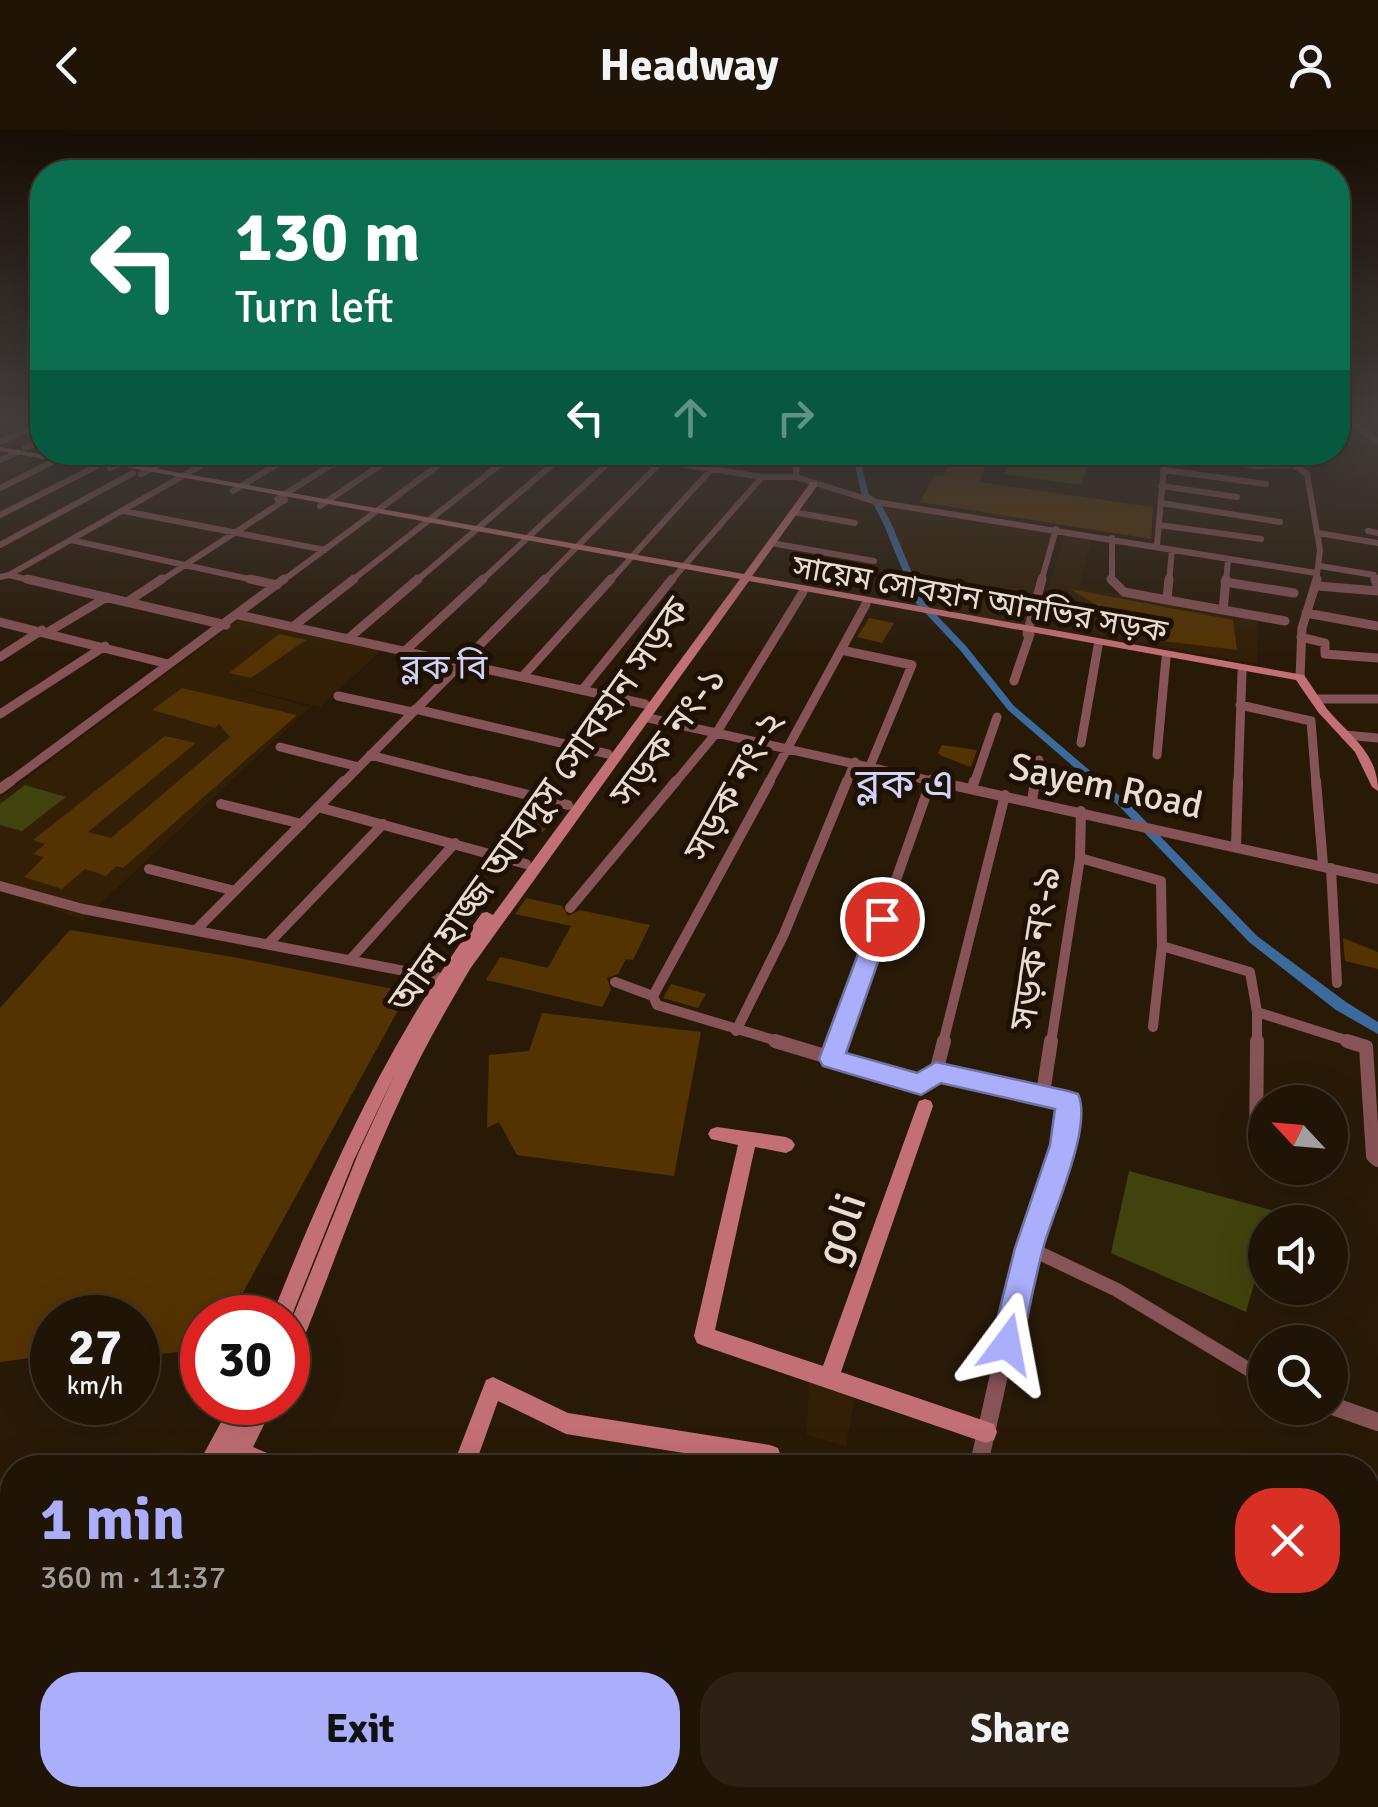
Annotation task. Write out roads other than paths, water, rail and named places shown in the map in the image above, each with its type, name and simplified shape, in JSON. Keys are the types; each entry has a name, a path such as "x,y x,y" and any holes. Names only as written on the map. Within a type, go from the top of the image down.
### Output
{"street":[{"path":"0,516 24,501"},
{"path":"0,545 84,501"},
{"path":"4,576 140,501"},
{"path":"127,602 277,501"},
{"path":"304,501 899,608"},
{"path":"323,504 327,501"},
{"path":"0,789 240,615 388,501"},
{"path":"295,626 453,501"},
{"path":"349,638 509,501"},
{"path":"406,650 566,501"},
{"path":"196,930 622,501"},
{"path":"523,676 682,501"},
{"path":"582,690 740,501"},
{"path":"739,578 792,501"},
{"name":"আল হাজ্জ আবদুস সোবহান সড়ক","path":"310,1297 366,1155 437,1008 645,710 798,501"},
{"path":"874,501 1056,528 1228,560 1374,574 1378,589 1318,586"},
{"path":"1312,501 1318,533 1318,586 1300,637 1301,680 1360,751 1376,780"},
{"path":"1157,545 1161,503 1280,522"},
{"path":"124,511 325,550"},
{"path":"793,512 855,523"},
{"path":"1159,525 1261,539"},
{"path":"1014,681 1056,528"},
{"path":"1368,531 1378,532"},
{"path":"1318,533 1378,543"},
{"path":"1347,537 1349,550"},
{"path":"1112,538 1106,574 1123,593 1285,621"},
{"path":"71,540 278,585"},
{"path":"770,543 874,561"},
{"path":"1167,600 1172,550"},
{"path":"1223,610 1228,560"},
{"path":"4,576 226,625"},
{"name":"সায়েম সোবহান আনভির সড়ক","path":"739,578 1301,680"},
{"path":"1225,582 1294,593"},
{"name":"সড়ক নং-১","path":"570,908 717,732 803,592"},
{"path":"0,657 107,597"},
{"name":"সড়ক নং-২","path":"653,996 866,604"},
{"path":"1306,612 1378,626"},
{"name":"Sayem Road","path":"240,615 582,690 717,732 1378,879"},
{"path":"0,622 168,664"},
{"path":"1028,632 1301,680"},
{"path":"1300,637 1324,643 1326,654 1378,658"},
{"path":"0,714 105,646"},
{"path":"1081,744 1098,646"},
{"path":"841,650 912,665 870,766"},
{"path":"1156,755 1166,658"},
{"path":"1236,845 1242,672"},
{"path":"338,696 608,754"},
{"path":"1316,698 1378,699"},
{"path":"1240,705 1312,721 1338,983"},
{"path":"292,1295 351,1152 410,1028 440,978 568,805 645,710"},
{"path":"972,788 997,716"},
{"path":"1345,735 1378,738"},
{"path":"280,747 358,767"},
{"path":"370,755 568,805"},
{"path":"1032,801 1039,760"},
{"path":"736,1031 811,872 854,762"},
{"path":"832,1059 932,779"},
{"path":"614,982 653,996 657,1005 921,1085 936,1072 1004,795"},
{"path":"221,804 302,824"},
{"path":"318,807 526,864"},
{"name":"সড়ক নং-৯","path":"1043,1093 1080,858 1081,811"},
{"path":"268,944 383,824"},
{"path":"350,960 455,844"},
{"path":"1080,858 1161,881 1162,946 1153,1028"},
{"path":"149,869 235,890"},
{"path":"0,886 83,908 440,978"},
{"path":"1162,946 1250,972 1257,1012 1256,1085"},
{"path":"1257,1012 1366,1047 1373,1156 1378,1160"},
{"path":"936,1072 1068,1101 1063,1145 1029,1248 981,1455"},
{"name":"goli","path":"829,1378 925,1106"},
{"path":"786,1146 768,1142 717,1134 748,1139 744,1157 704,1336 986,1432"},
{"path":"1029,1248 1116,1290 1248,1369"},
{"path":"468,1455 493,1387 566,1423 764,1455"},
{"path":"1348,1411 1378,1422"},
{"path":"214,1455 231,1425"},
{"path":"243,1455 255,1425"}],"waterway":[{"path":"875,501 920,603 963,648 1011,708 1124,805 1253,939 1378,1029"}],"district":[{"name":"ব্লক বি","path":"444,667"},
{"name":"ব্লক এ","path":"905,784"}]}
